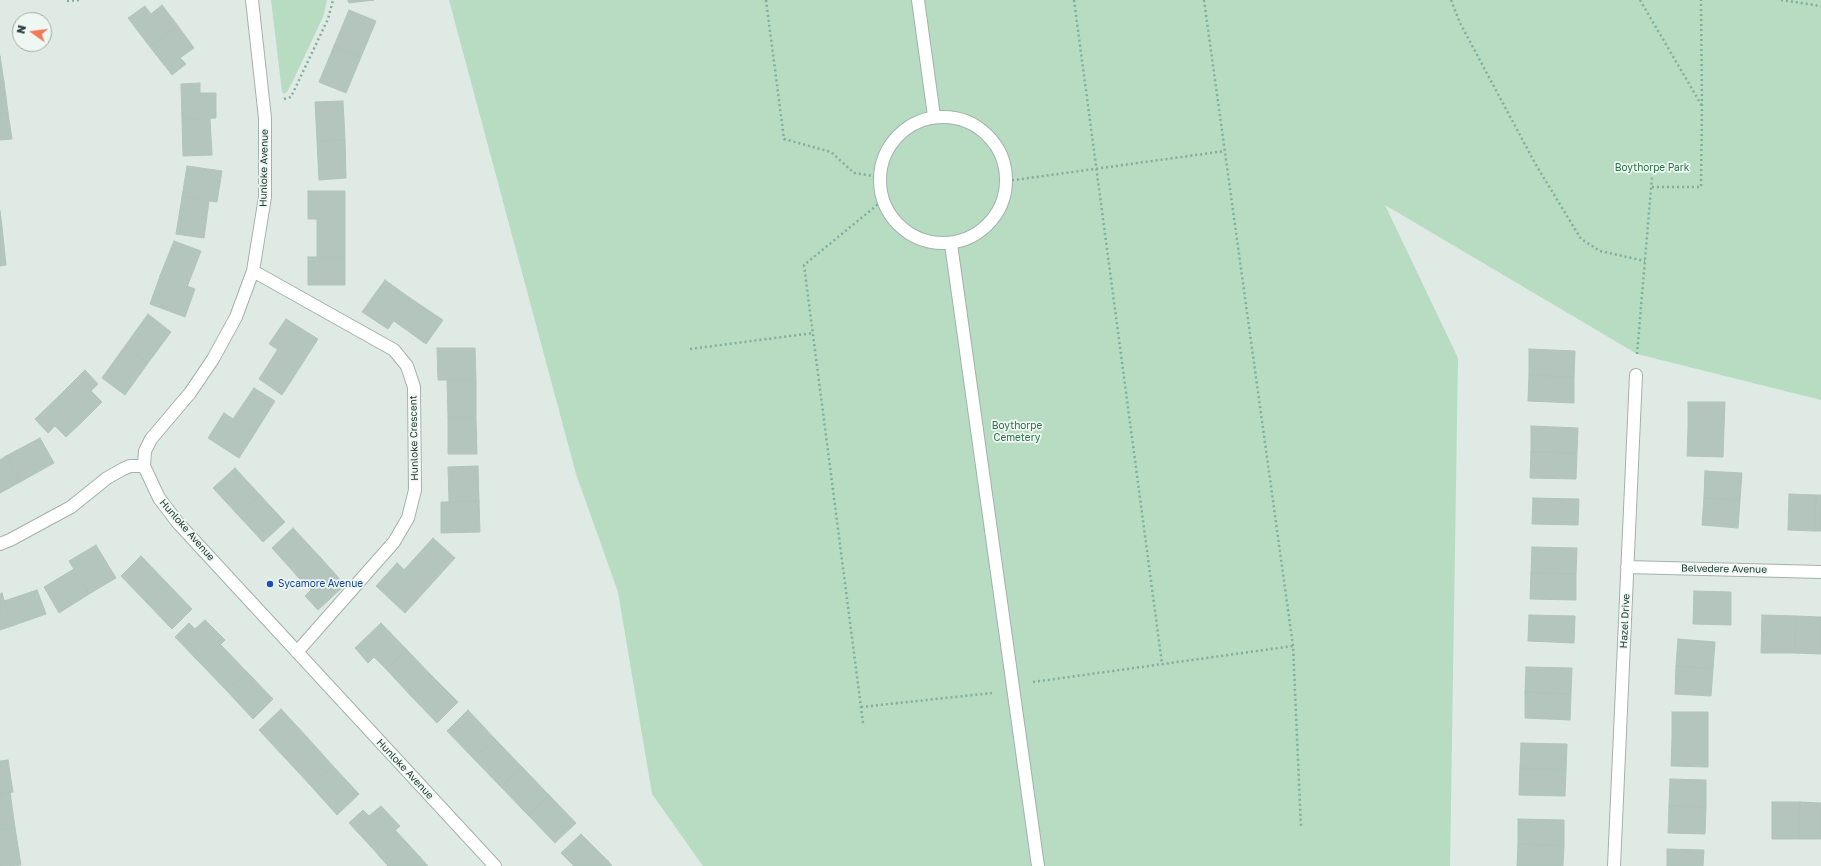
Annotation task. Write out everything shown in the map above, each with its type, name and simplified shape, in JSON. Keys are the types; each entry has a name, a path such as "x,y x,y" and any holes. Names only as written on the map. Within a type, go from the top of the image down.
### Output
{"street":[{"name":"Hunloke Avenue","path":"252,0 263,104 265,197 253,271 236,317 213,359 190,393 151,439 145,451 144,466 159,498 178,523 496,866"},
{"path":"918,0 934,116"},
{"path":"934,116 955,117 969,122 976,125 993,140 1003,159 1007,181 1002,205 989,223 972,237 951,244 931,243 910,235 893,221 882,201 879,177 884,156 895,137 913,123 934,116"},
{"path":"951,244 1038,866"},
{"name":"Hunloke Crescent","path":"253,271 394,350 408,366 414,387 415,490 408,518 394,542 296,652"},
{"name":"Hazel Drive","path":"1614,866 1636,375"},
{"path":"0,544 71,507 107,478 122,469 130,466 144,466"},
{"name":"Belvedere Avenue","path":"1627,567 1821,572"}],"path":[{"path":"67,2 80,0"},
{"path":"263,104 291,96 328,19 333,0"},
{"path":"766,0 784,139 831,152 854,173 879,177"},
{"path":"1074,0 1162,664"},
{"path":"1204,0 1293,646 1301,828"},
{"path":"1452,0 1460,24 1536,166 1581,239 1600,251 1645,261"},
{"path":"1640,0 1702,107"},
{"path":"1652,187 1701,187 1701,0"},
{"path":"1781,0 1821,6"},
{"path":"1007,181 1225,151"},
{"path":"1636,375 1652,177"},
{"path":"863,723 804,266 882,201"},
{"path":"690,349 813,333"},
{"path":"861,707 1013,688 1162,664 1293,646"}],"green space":[{"path":"271,0 327,0 323,17 292,83 287,92 284,94 282,92"},
{"name":"Boythorpe Cemetery","path":"449,0 1821,0 1821,400 1637,354 1385,205 1458,358 1450,866 703,866 652,794 618,592 576,474"}],"building":[{"path":"348,0 374,0 349,3"},
{"path":"162,5 178,26 150,47 128,18 145,6 151,14"},
{"path":"349,10 376,21 361,57 334,46"},
{"path":"178,26 194,48 180,58 186,64 172,75 150,47"},
{"path":"334,46 361,57 346,93 319,82"},
{"path":"0,56 4,82 0,83"},
{"path":"4,82 8,113 0,114 0,83"},
{"path":"200,83 200,93 216,93 216,118 182,120 181,84"},
{"path":"343,101 345,140 317,141 315,102"},
{"path":"8,113 12,139 0,140 0,114"},
{"path":"210,119 212,155 183,156 182,120"},
{"path":"345,140 346,178 319,180 317,141"},
{"path":"187,166 222,171 217,202 182,197"},
{"path":"308,191 345,191 345,219 308,219"},
{"path":"182,197 209,201 204,238 176,234"},
{"path":"0,211 2,227 0,228"},
{"path":"317,219 345,219 345,257 317,257"},
{"path":"2,227 6,265 0,266 0,228"},
{"path":"174,241 201,251 187,287 160,276"},
{"path":"308,257 345,257 345,285 308,285"},
{"path":"160,276 195,289 185,317 150,304"},
{"path":"385,280 410,298 388,329 362,312"},
{"path":"410,298 443,320 426,344 394,321"},
{"path":"148,314 171,332 148,363 125,346"},
{"path":"286,319 318,339 302,364 269,344"},
{"path":"125,346 148,363 125,395 102,378"},
{"path":"437,348 475,348 476,380 438,380"},
{"path":"278,349 302,364 282,395 259,379"},
{"path":"1529,349 1575,351 1574,377 1529,375"},
{"path":"85,370 98,384 91,391 102,402 83,421 59,396"},
{"path":"1529,375 1574,377 1574,403 1528,401"},
{"path":"447,380 476,380 476,417 448,417"},
{"path":"254,388 275,401 255,433 233,419"},
{"path":"59,396 83,421 66,437 55,426 48,433 35,419"},
{"path":"1688,402 1725,402 1724,429 1688,429"},
{"path":"224,413 255,433 239,458 208,438"},
{"path":"448,417 476,417 477,454 448,454"},
{"path":"1531,426 1578,428 1577,453 1531,452"},
{"path":"1688,429 1724,429 1723,457 1687,456"},
{"path":"40,438 54,463 20,482 6,456"},
{"path":"1531,452 1577,453 1576,479 1530,478"},
{"path":"6,456 20,482 0,493 0,460"},
{"path":"478,466 479,501 449,502 448,467"},
{"path":"235,468 260,495 238,515 213,488"},
{"path":"1705,471 1742,473 1740,500 1704,498"},
{"path":"1789,494 1816,495 1815,531 1788,530"},
{"path":"260,495 285,522 263,542 238,515"},
{"path":"1816,495 1821,495 1821,531 1815,531"},
{"path":"1533,498 1579,499 1578,525 1532,524"},
{"path":"1704,498 1740,500 1738,528 1702,525"},
{"path":"479,501 480,532 441,533 441,502"},
{"path":"293,528 320,557 298,577 272,548"},
{"path":"433,538 455,558 426,590 404,570"},
{"path":"96,545 116,578 89,594 69,561"},
{"path":"1532,547 1577,548 1576,574 1531,573"},
{"path":"141,556 167,583 146,602 121,576"},
{"path":"320,557 345,585 318,610 305,596 311,590 298,577"},
{"path":"397,563 426,590 405,613 376,586"},
{"path":"74,569 89,594 59,613 44,587"},
{"path":"1531,573 1576,574 1576,600 1530,599"},
{"path":"167,583 192,609 172,629 146,602"},
{"path":"37,590 46,614 12,626 4,601"},
{"path":"1694,591 1731,592 1731,625 1693,624"},
{"path":"2,593 12,626 0,630 0,594"},
{"path":"1529,615 1575,616 1574,643 1528,641"},
{"path":"1762,615 1796,616 1795,653 1761,653"},
{"path":"1796,616 1821,617 1821,654 1795,653"},
{"path":"205,620 225,640 201,664 175,637 189,623 195,629"},
{"path":"381,623 407,650 386,669 374,657 368,663 355,648"},
{"path":"1678,639 1715,642 1713,669 1676,666"},
{"path":"220,644 247,672 227,691 201,664"},
{"path":"407,650 432,676 411,696 386,669"},
{"path":"1676,666 1713,669 1711,696 1675,694"},
{"path":"1526,667 1572,668 1571,694 1525,692"},
{"path":"247,672 273,699 253,719 227,691"},
{"path":"432,676 458,702 437,723 411,696"},
{"path":"1525,692 1571,694 1570,720 1525,718"},
{"path":"281,709 307,737 285,758 259,730"},
{"path":"468,710 495,739 474,759 447,731"},
{"path":"1672,712 1708,712 1708,739 1672,739"},
{"path":"307,737 333,766 311,786 285,758"},
{"path":"495,739 522,767 501,787 474,759"},
{"path":"1672,739 1708,739 1708,767 1671,766"},
{"path":"1521,743 1567,744 1566,770 1520,768"},
{"path":"8,760 13,792 0,794 0,761"},
{"path":"333,766 359,794 337,815 311,786"},
{"path":"522,767 549,795 528,815 501,787"},
{"path":"1520,768 1566,770 1565,796 1519,795"},
{"path":"1670,779 1706,780 1706,807 1669,806"},
{"path":"10,792 15,828 0,830 0,794"},
{"path":"549,795 576,823 555,843 528,815"},
{"path":"1772,802 1800,802 1799,839 1772,839"},
{"path":"1800,802 1821,803 1821,839 1799,839"},
{"path":"381,806 400,826 374,850 349,823 363,810 369,816"},
{"path":"1669,806 1706,807 1705,834 1668,833"},
{"path":"1518,819 1564,820 1564,846 1518,844"},
{"path":"15,828 21,865 0,866 0,830"},
{"path":"395,830 420,857 410,866 388,866 374,850"},
{"path":"581,834 608,861 603,866 574,866 561,853"},
{"path":"1518,844 1564,846 1563,866 1517,866"},
{"path":"1667,849 1704,850 1703,866 1667,866"},
{"path":"420,857 428,866 410,866"},
{"path":"608,861 612,866 603,866"}],"place":[{"name":"Sycamore Avenue","path":"270,584"}],"park label":[{"name":"Boythorpe Park","path":"1652,168"}]}
